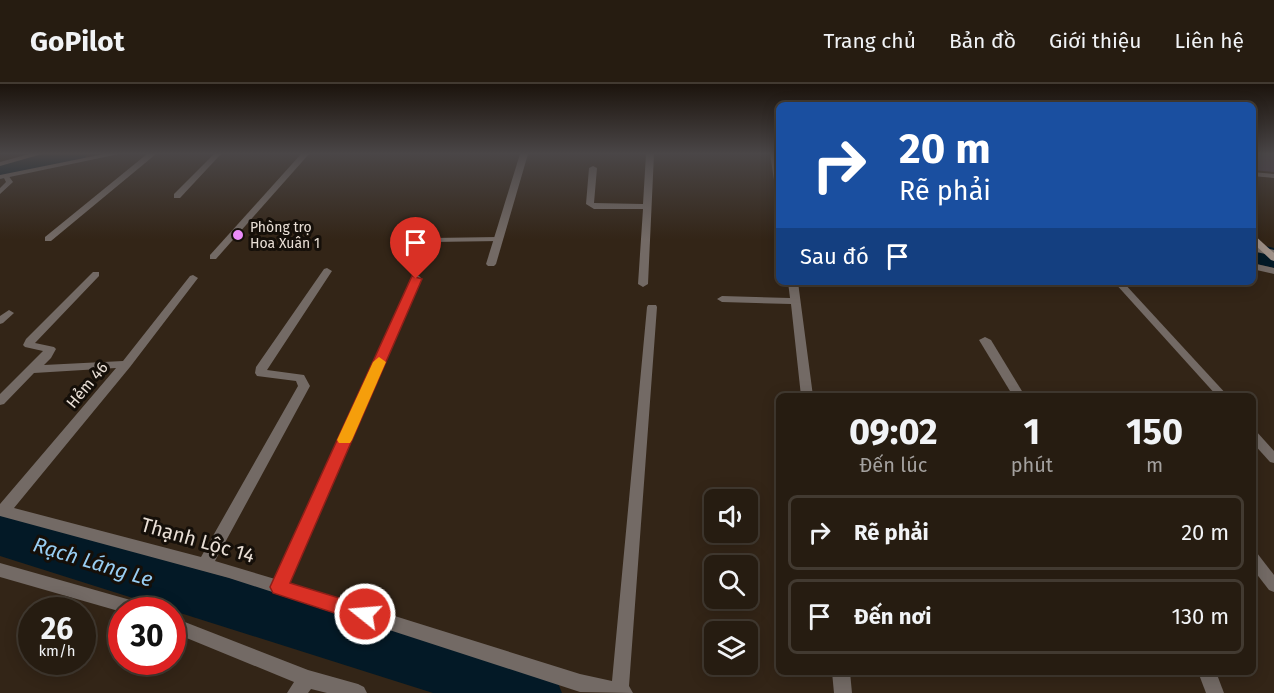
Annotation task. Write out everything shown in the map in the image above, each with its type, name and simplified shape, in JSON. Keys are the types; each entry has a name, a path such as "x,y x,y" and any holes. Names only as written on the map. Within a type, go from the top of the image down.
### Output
{"street":[{"path":"48,239 117,182"},
{"path":"213,256 279,182"},
{"path":"491,264 515,182"},
{"path":"592,182 591,204 594,206 647,207"},
{"path":"643,284 648,182"},
{"path":"1256,240 1272,254"},
{"path":"1256,249 1272,254"},
{"path":"1256,267 1274,271"},
{"path":"205,565 304,386 300,378 261,373 262,367 327,271"},
{"path":"0,401 47,356 50,349 29,345 30,341 96,274"},
{"name":"Hẻm 46","path":"2,510 126,364 193,278"},
{"path":"279,587 416,279"},
{"path":"793,285 807,393"},
{"path":"722,299 796,301"},
{"path":"622,692 652,307"},
{"path":"985,340 1017,393"},
{"path":"31,369 126,364"},
{"name":"Thạnh Lộc 14","path":"2,510 279,587 578,688 622,692"},
{"path":"0,570 108,601"},
{"path":"186,630 308,679 358,693"},
{"path":"841,675 843,693"},
{"path":"1208,675 1215,693"},
{"path":"296,693 308,679"}],"lane":[{"path":"177,196 190,182"},
{"path":"432,240 498,239"},
{"path":"1121,285 1221,393"},
{"path":"0,321 9,313"},
{"path":"1256,439 1274,459"},
{"path":"1256,562 1274,586"}],"waterway":[{"path":"1256,254 1274,258"},
{"name":"Rạch Láng Le","path":"0,535 531,693"}],"slow traffic":[{"path":"345,440 379,362"}],"place":[{"name":"Phòng trọ Hoa Xuân 1","path":"238,235"}],"route":[{"path":"365,614 279,587 416,279"}]}
